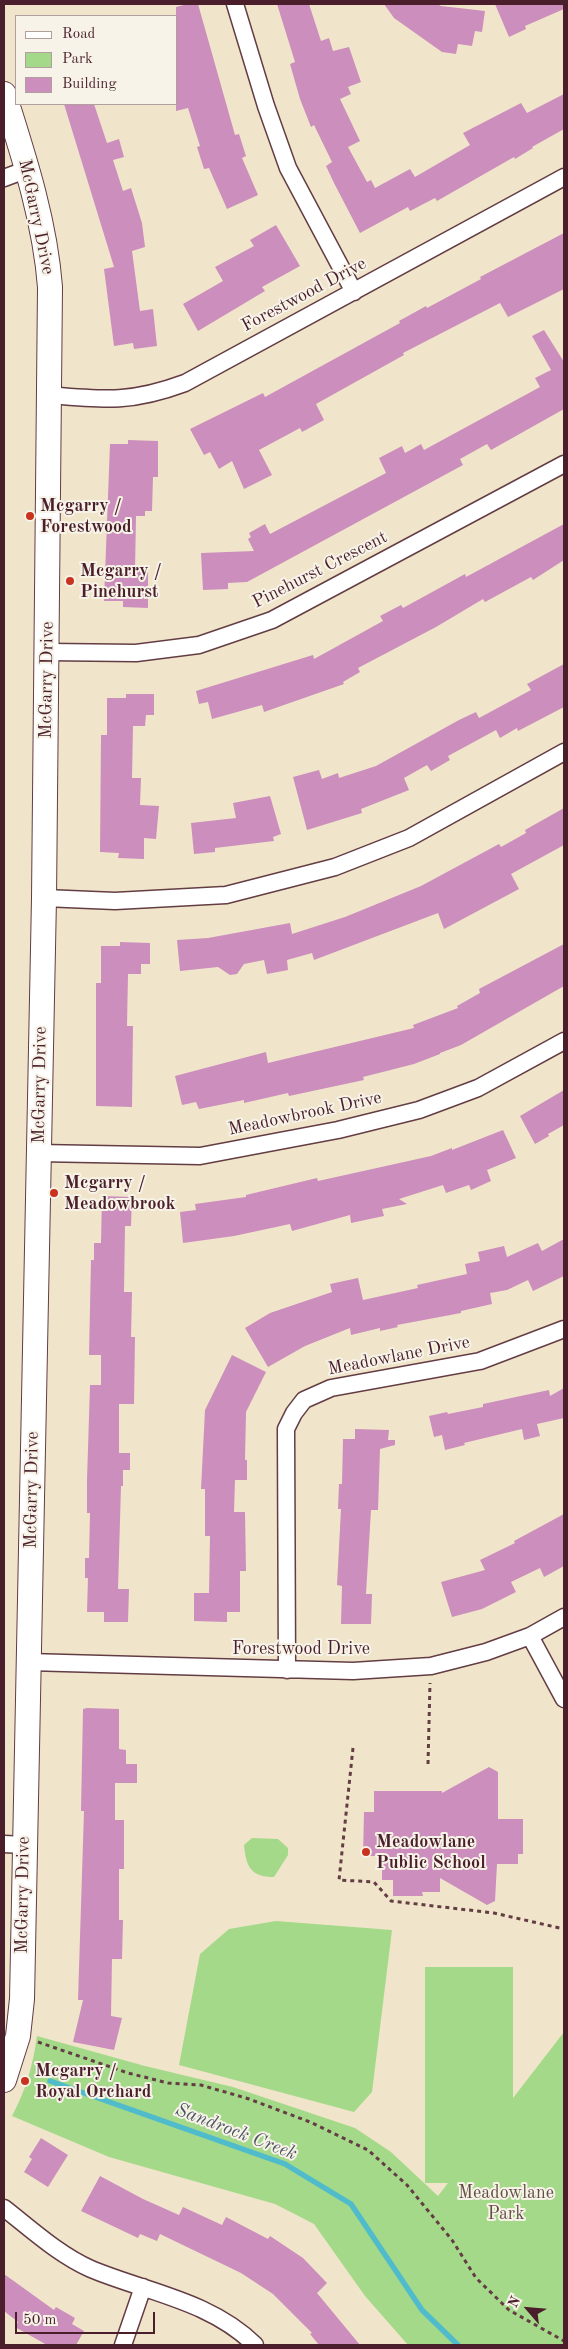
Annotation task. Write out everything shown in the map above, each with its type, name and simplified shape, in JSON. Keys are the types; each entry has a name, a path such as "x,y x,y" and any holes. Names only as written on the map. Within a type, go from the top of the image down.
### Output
{"street":[{"path":"235,4 266,106 288,168 354,292"},
{"name":"McGarry Drive","path":"4,94 28,169 48,258 50,287 44,898 28,1662 14,1844 22,1999 18,2036 4,2080"},
{"path":"4,178 28,169"},
{"name":"Forestwood Drive","path":"49,395 99,400 126,400 156,394 185,383 564,177"},
{"name":"Pinehurst Crescent","path":"47,652 136,653 199,644 272,620 564,464"},
{"path":"44,898 115,901 226,894 335,867 409,838 564,752"},
{"name":"Meadowbrook Drive","path":"38,1154 200,1156 338,1130 419,1110 478,1088 564,1041"},
{"name":"Meadowlane Drive","path":"287,1670 286,1429 294,1413 304,1400 331,1388 480,1361 564,1329"},
{"name":"Forestwood Drive","path":"28,1662 353,1671 430,1666 462,1660 530,1636 564,1617"},
{"path":"530,1636 564,1699"},
{"path":"4,2208 61,2251 90,2268 193,2305 224,2321 255,2345"},
{"path":"123,2345 143,2287"}],"path":[{"path":"428,1764 430,1666"},
{"path":"353,1748 339,1880 374,1882 391,1901 494,1913 564,1929"},
{"path":"30,2040 128,2073 168,2082 201,2085 249,2100 310,2122 368,2150 407,2185 452,2240 476,2278 509,2310 564,2342"}],"green space":[{"path":"252,1838 278,1839 288,1848 288,1855 274,1877 266,1877 255,1873 248,1865 244,1845"},
{"path":"276,1921 392,1930 372,2092 354,2112 179,2065 200,1954 229,1929"},
{"name":"Meadowlane Park","path":"425,1967 513,1967 513,2098 564,2032 564,2345 408,2345 365,2296 314,2224 275,2204 109,2157 12,2116 28,2077 37,2036 145,2066 233,2087 355,2128 391,2152 438,2196 448,2183 425,2183"}],"building":[{"path":"198,4 235,135 239,134 246,156 242,158 258,195 227,209 209,168 204,169 197,147 200,146 188,108 176,111 176,105 178,105 178,15 176,15 176,7"},
{"path":"277,4 309,4 321,41 329,38 333,51 349,47 361,82 348,87 351,94 340,99 360,141 348,147 367,182 371,180 375,188 410,169 415,177 470,145 463,133 521,103 527,113 564,94 564,129 515,159 514,157 437,201 435,198 410,211 408,207 360,233 326,166 332,162 314,125 311,127 300,99 290,64 295,62"},
{"path":"384,4 437,4 485,11 482,32 475,31 472,46 458,44 456,54 442,52 394,18"},
{"path":"495,4 564,4 564,9 525,26 526,29 509,37"},
{"path":"64,105 94,105 107,143 119,139 124,157 113,160 123,191 131,188 142,223 145,247 132,251 140,311 153,309 157,346 134,349 133,343 114,346 104,269 114,267"},
{"path":"276,225 300,266 262,287 265,291 198,331 183,304 223,281 215,267 254,246 250,240"},
{"path":"564,233 564,289 508,317 500,303 403,353 404,355 316,404 324,420 302,432 300,428 259,450 272,475 244,489 232,461 219,469 210,452 204,455 190,429 263,393 265,397 400,323 399,321 426,306 427,308 481,279 480,277"},
{"path":"544,330 564,362 564,409 491,450 487,444 460,459 463,465 247,582 228,583 228,589 203,590 201,553 254,551 248,539 251,537 249,533 265,524 270,534 386,473 379,458 402,446 405,453 421,444 424,450 540,387 535,378 551,370 532,336"},
{"path":"128,440 158,441 158,477 153,477 152,511 145,511 145,516 136,516 135,570 148,570 148,608 123,607 123,601 104,601 110,444 128,444"},
{"path":"564,524 564,560 533,580 531,577 485,602 483,599 436,627 358,668 360,672 343,682 344,684 264,712 262,705 212,719 208,702 199,704 196,691 313,655 314,659 383,621 380,616 401,605 403,608 465,574 466,577"},
{"path":"564,664 564,707 518,731 517,728 500,738 496,730 448,756 450,760 431,771 427,765 404,778 409,790 361,809 362,813 307,830 293,777 319,770 322,779 338,773 339,778 376,766 459,720 476,712 479,718 531,690 527,684"},
{"path":"126,694 154,694 154,715 146,715 145,726 133,726 132,778 141,778 140,805 159,806 156,839 144,838 144,859 118,858 119,853 100,852 101,735 107,735 107,698 126,698"},
{"path":"270,796 281,834 273,837 274,841 215,848 215,852 194,854 191,823 236,818 233,803"},
{"path":"564,808 564,845 511,874 519,889 444,929 438,913 314,960 312,953 287,960 288,970 267,974 264,960 244,964 237,974 230,975 218,967 180,971 177,940 208,938 290,923 292,934 345,917 421,886 499,844 501,847 526,833 525,830"},
{"path":"120,942 150,943 150,964 141,964 141,974 128,974 127,1026 133,1026 132,1107 96,1106 96,983 101,983 101,946 120,946"},
{"path":"564,944 564,986 461,1045 440,1054 414,1064 363,1077 364,1080 289,1096 288,1093 244,1103 244,1100 199,1109 196,1102 182,1105 175,1076 266,1052 268,1063 414,1028 413,1025 458,1008 457,1006 480,993 479,989"},
{"path":"564,1090 564,1125 535,1144 520,1116"},
{"path":"503,1130 516,1158 487,1170 491,1181 471,1190 469,1185 446,1193 443,1185 399,1199 407,1204 382,1209 384,1216 351,1223 350,1215 292,1231 290,1224 234,1236 183,1243 180,1212 196,1210 195,1204 246,1197 246,1195 317,1178 318,1181 431,1156"},
{"path":"102,1196 132,1197 131,1226 125,1226 124,1292 132,1292 131,1337 135,1337 134,1404 119,1404 119,1453 130,1453 130,1470 123,1470 123,1486 121,1486 118,1589 129,1589 128,1622 104,1622 104,1612 87,1612 88,1578 85,1578 85,1558 89,1558 90,1513 87,1513 87,1480 90,1385 101,1385 101,1355 89,1355 91,1260 94,1260 94,1243 101,1243"},
{"path":"564,1239 564,1276 533,1291 528,1280 507,1290 490,1293 492,1304 461,1311 461,1313 397,1325 398,1327 380,1331 380,1328 351,1335 350,1328 305,1346 268,1367 245,1328 270,1313 332,1292 330,1284 358,1278 363,1300 418,1288 417,1285 467,1274 465,1264 480,1261 478,1252 504,1246 507,1257 538,1243 542,1251"},
{"path":"232,1355 266,1372 246,1412 245,1460 247,1460 247,1480 235,1480 234,1512 245,1512 246,1571 240,1571 240,1612 227,1612 227,1622 194,1621 194,1593 209,1593 210,1536 205,1536 205,1489 201,1489 205,1410"},
{"path":"564,1388 564,1418 537,1424 540,1436 524,1440 522,1429 464,1443 465,1445 445,1450 442,1435 434,1437 429,1416 483,1407 483,1404 549,1390 550,1396"},
{"path":"355,1429 389,1430 388,1440 395,1440 395,1445 380,1449 378,1510 371,1510 366,1594 372,1594 371,1624 341,1624 342,1586 337,1585 341,1509 338,1509 339,1484 342,1484 343,1439 355,1439"},
{"path":"564,1514 564,1566 544,1577 540,1568 511,1582 516,1592 482,1609 452,1617 441,1582 485,1570 480,1560 515,1543 514,1541"},
{"path":"83,1709 119,1709 119,1749 126,1750 126,1764 137,1764 137,1783 115,1783 115,1820 124,1820 124,1869 119,1869 119,1920 123,1920 122,1959 112,1959 111,2016 122,2018 114,2050 73,2042 83,2000 78,2000 84,1811 81,1811"},
{"path":"489,1767 498,1772 498,1819 523,1819 523,1854 518,1854 518,1864 497,1864 495,1901 487,1905 440,1878 440,1892 422,1892 423,1896 393,1896 393,1880 382,1880 382,1856 363,1856 364,1812 374,1812 374,1791 442,1791 442,1793"},
{"path":"41,2138 68,2155 48,2187 24,2172 32,2159 29,2157"},
{"path":"100,2176 143,2199 179,2215 183,2207 222,2225 226,2217 268,2239 270,2236 303,2258 327,2283 317,2293 360,2345 319,2345 310,2334 312,2333 273,2294 241,2273 160,2234 157,2241 140,2234 138,2238 81,2211"},
{"path":"4,2274 54,2310 56,2307 75,2318 72,2324 84,2331 76,2345 47,2345 15,2327 18,2322 4,2311"}],"waterway":[{"name":"Sandrock Creek","path":"50,2081 285,2164 351,2204 422,2310 458,2345"}],"place":[{"name":"Mcgarry / Forestwood","path":"30,516"},
{"name":"Mcgarry / Pinehurst","path":"70,581"},
{"name":"Mcgarry / Meadowbrook","path":"54,1193"},
{"name":"Meadowlane Public School","path":"366,1852"},
{"name":"Mcgarry / Royal Orchard","path":"25,2081"}]}
